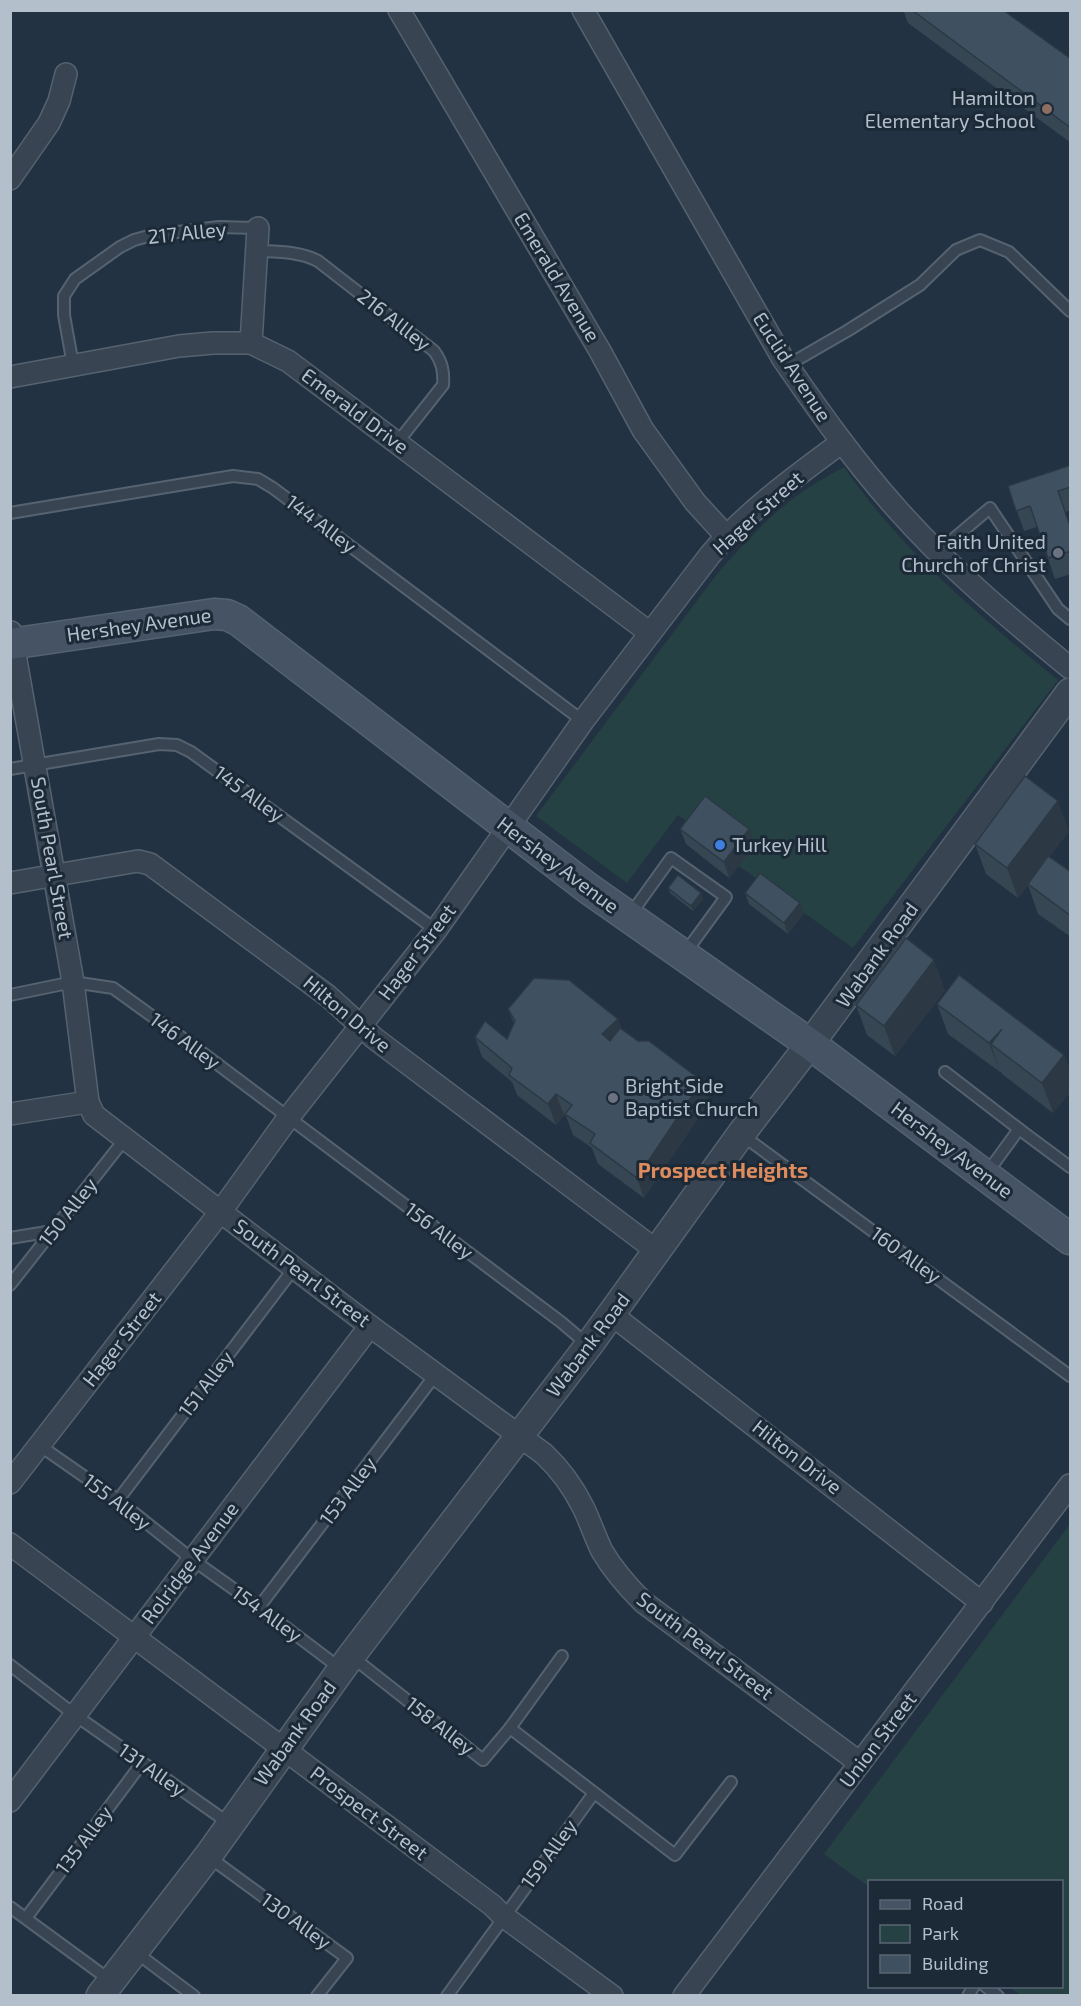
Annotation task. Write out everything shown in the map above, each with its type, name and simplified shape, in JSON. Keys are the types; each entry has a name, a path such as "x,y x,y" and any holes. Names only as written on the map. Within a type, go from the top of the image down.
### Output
{"main road":[{"name":"Hershey Avenue","path":"11,639 214,614 227,615 238,620 508,828 628,917 810,1044 1071,1239"}],"street":[{"name":"Emerald Avenue","path":"399,10 594,340 643,430 695,502 726,536"},
{"name":"Euclid Avenue","path":"583,10 788,365 812,402 895,508 1002,613 1071,668"},
{"path":"10,179 49,123 59,101 66,74"},
{"path":"252,343 258,228"},
{"name":"Emerald Drive","path":"10,377 179,346 252,343 288,360 650,633"},
{"name":"Hager Street","path":"10,1483 220,1211 288,1118 436,930 583,721 726,536 765,501 842,442"},
{"name":"South Pearl Street","path":"11,639 73,982 88,1102 94,1115 370,1326 544,1454 561,1471 584,1508 602,1551 618,1576 643,1602 860,1763"},
{"name":"Wabank Road","path":"105,1988 208,1856 346,1662 589,1345 741,1134 1071,692"},
{"name":"Hilton Drive","path":"10,884 138,861 150,864 328,996 374,1038 657,1251"},
{"path":"10,1114 88,1102"},
{"name":"Hilton Drive","path":"611,1314 982,1603"},
{"name":"Rolridge Avenue","path":"10,1801 370,1326"},
{"name":"Union Street","path":"684,1995 1071,1485"},
{"name":"Prospect Street","path":"10,1544 492,1905 503,1916 612,1995"}],"lane":[{"name":"217 Alley","path":"73,365 64,315 64,296 75,279 120,247 134,240 152,235 219,227 258,228"},
{"path":"788,365 920,285 956,249 980,240 1008,252 1071,311"},
{"name":"216 Allley","path":"256,251 289,253 318,261 434,351 444,373 443,385 397,443"},
{"name":"144 Alley","path":"10,513 233,476 258,479 583,721"},
{"path":"938,552 990,508 1058,609 1071,619"},
{"name":"145 Alley","path":"10,769 159,744 177,745 191,752 436,930"},
{"path":"628,917 671,858 680,864 726,897 683,956"},
{"path":"10,995 73,982"},
{"name":"146 Alley","path":"73,982 113,988 288,1118"},
{"path":"945,1072 1071,1167"},
{"name":"156 Alley","path":"288,1118 589,1345"},
{"path":"985,1176 1018,1129"},
{"name":"160 Alley","path":"741,1134 1071,1376"},
{"name":"150 Alley","path":"10,1285 124,1140"},
{"path":"10,1238 53,1231"},
{"name":"151 Alley","path":"118,1500 295,1267"},
{"name":"153 Alley","path":"259,1607 436,1374"},
{"name":"155 Alley","path":"39,1445 118,1500 193,1560"},
{"name":"154 Alley","path":"193,1560 259,1607 346,1662"},
{"name":"158 Alley","path":"346,1662 483,1760 510,1728 562,1656"},
{"name":"131 Alley","path":"10,1665 75,1715 230,1824"},
{"path":"510,1728 675,1855 731,1782"},
{"name":"135 Alley","path":"26,1918 142,1762"},
{"name":"159 Alley","path":"447,1995 594,1793"},
{"name":"130 Alley","path":"208,1856 347,1958 318,1995"},
{"path":"10,1907 26,1918 105,1988"},
{"path":"134,1951 194,1995"}],"green space":[{"path":"844,467 891,526 943,581 1058,680 853,948 739,866 755,844 711,811 696,828 678,815 627,883 536,816 727,562 783,507 808,488"},
{"path":"1070,1524 1070,1995 1021,1995 1010,1988 1063,1988 1063,1880 868,1880 868,1886 824,1854"}],"building":[{"name":"Hamilton Elementary School","path":"912,10 1003,10 1071,59 1071,128"},
{"path":"1071,465 1071,488 1058,491 1071,529 1071,551 1048,558 1030,506 1016,511 1008,486"},
{"path":"1025,776 1058,801 1007,868 975,844"},
{"path":"705,796 749,829 724,862 680,829"},
{"path":"1048,856 1071,872 1071,916 1028,884"},
{"path":"760,873 800,903 784,923 745,893"},
{"name":"Turkey Hill","path":"678,875 701,893 691,906 668,888"},
{"path":"906,938 934,960 884,1026 856,1005"},
{"path":"959,975 1064,1055 1042,1083 991,1044 1002,1029 989,1043 937,1004"},
{"name":"Bright Side Baptist Church","path":"534,978 569,980 618,1019 602,1034 610,1041 620,1028 638,1041 649,1041 702,1081 637,1178 590,1143 595,1134 565,1114 572,1105 556,1094 548,1104 509,1075 512,1068 475,1037 485,1021 507,1039 515,1021 508,1009"}],"place":[{"name":"Hamilton Elementary School","path":"1047,109"},
{"name":"Faith United Church of Christ","path":"1058,553"},
{"name":"Turkey Hill","path":"720,845"},
{"name":"Bright Side Baptist Church","path":"613,1098"}],"district":[{"name":"Prospect Heights","path":"723,1171"}]}
